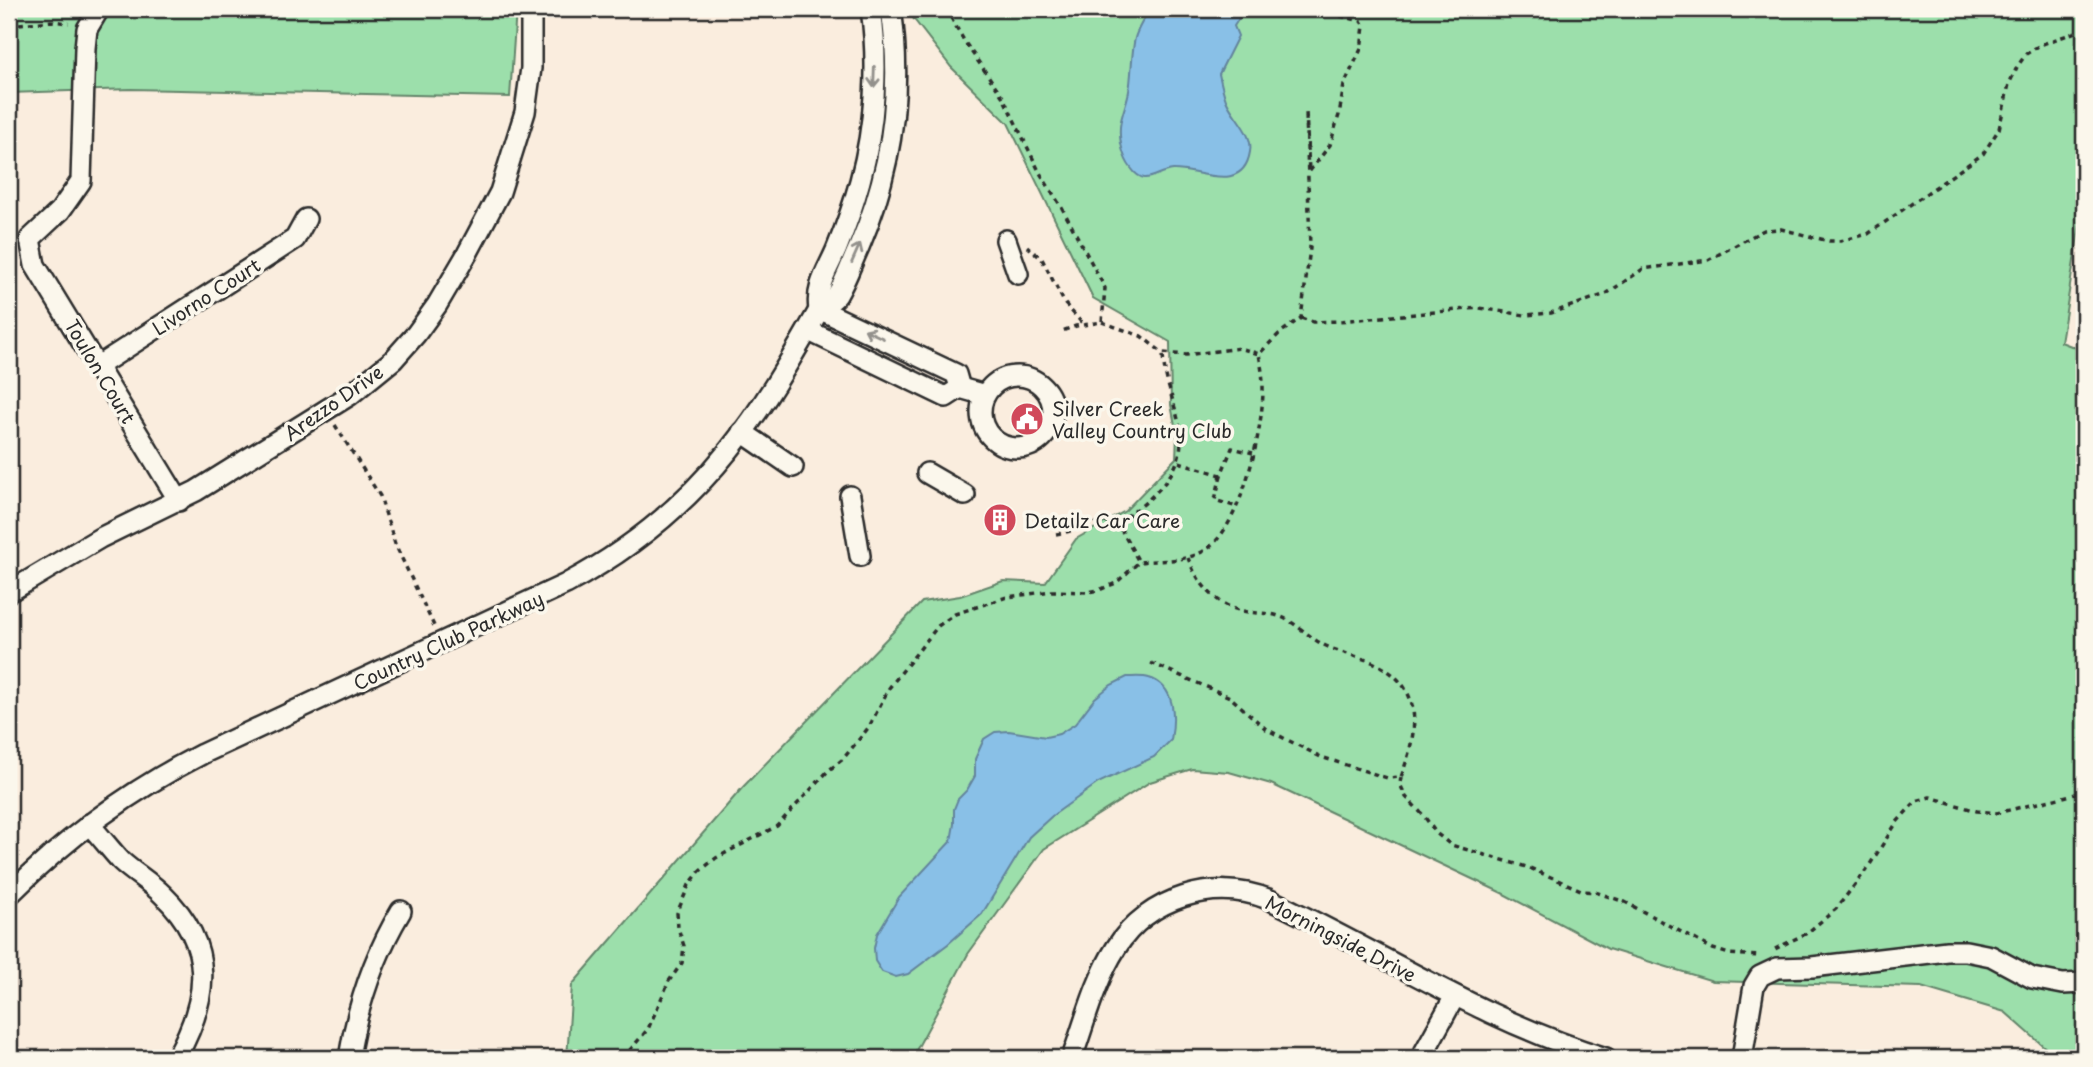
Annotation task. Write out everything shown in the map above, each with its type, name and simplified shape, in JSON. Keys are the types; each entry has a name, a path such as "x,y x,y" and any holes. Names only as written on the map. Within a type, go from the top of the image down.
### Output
{"street":[{"path":"86,36 94,14 99,9"},
{"name":"Arezzo Drive","path":"9,592 100,538 179,501 247,461 372,379 416,334 437,305 500,192 525,112 531,9"},
{"name":"Country Club Parkway","path":"819,309 818,290 840,240 860,181 870,135 875,48 871,9"},
{"name":"Country Club Parkway","path":"9,895 42,862 89,824 125,797 174,768 578,578 652,528 673,510 729,450 742,432 809,331 819,309 837,294 863,237 880,192 892,137 896,61 891,9"},
{"name":"Toulon Court","path":"86,36 81,181 60,211 30,239 36,265 179,501"},
{"path":"870,135 892,137"},
{"name":"Livorno Court","path":"98,366 295,239 306,219"},
{"path":"1007,242 1018,274"},
{"path":"819,309 956,374 960,388"},
{"path":"809,331 946,397 960,388 985,395"},
{"path":"915,381 929,360"},
{"path":"742,432 793,467"},
{"path":"927,473 965,495"},
{"path":"850,496 860,556"},
{"path":"89,824 121,860 172,904 194,938 201,968 201,998 191,1028 176,1058"},
{"name":"Morningside Drive","path":"1072,1058 1109,961 1121,941 1142,920 1169,903 1209,890 1238,890 1268,899 1455,996 1552,1040 1605,1058"},
{"path":"349,1058 372,971 401,911"},
{"path":"1742,1058 1756,979 1764,972 1777,968 1812,967 1913,954 1966,951 1991,956 2032,978 2063,984 2084,983"},
{"path":"1421,1058 1455,996"}],"path":[{"path":"946,9 966,44 1003,97 1040,173 1105,288 1101,322"},
{"path":"1259,354 1280,333 1301,318 1310,248 1306,112 1309,172 1330,145 1344,85 1361,49 1364,35 1361,21 1340,16 1327,9"},
{"path":"9,25 66,22 79,26 86,36"},
{"path":"1301,318 1307,321 1326,321 1479,309 1525,315 1551,313 1606,294 1643,269 1708,260 1763,230 1781,229 1829,242 1868,234 1983,154 1999,129 2009,84 2026,54 2040,45 2084,29"},
{"path":"1007,242 1018,243 1035,252 1049,271 1065,304 1083,324"},
{"path":"1062,331 1101,322 1141,336 1163,353 1186,355 1240,348 1259,354"},
{"path":"1056,534 1074,532 1106,520 1117,522 1132,514 1169,477 1179,462 1182,450 1180,432 1163,353"},
{"path":"623,1058 648,1029 669,981 682,963 684,946 677,914 689,886 700,871 716,858 777,826 828,771 843,759 869,727 889,688 938,625 955,614 1007,597 1052,591 1099,590 1116,583 1139,562 1188,558 1222,538 1237,507 1254,453 1263,388 1259,354"},
{"path":"335,425 380,496 395,544 434,626"},
{"path":"1237,507 1215,500 1221,475 1232,448 1254,453"},
{"path":"1179,462 1221,475"},
{"path":"1117,522 1139,562"},
{"path":"1188,558 1201,585 1239,611 1283,618 1313,640 1372,662 1399,680 1414,712 1415,726 1400,784 1406,797 1436,833 1451,845 1530,868 1583,891 1603,894 1625,902 1713,949 1730,954 1761,956 1807,933 1836,909 1867,869 1897,822 1916,802 1930,797 1977,811 1997,813 2084,792"},
{"path":"1151,663 1230,697 1266,729 1321,757 1387,778 1401,777"},
{"path":"1761,956 1777,968"}],"green space":[{"path":"9,9 516,9 510,97 131,89 9,93"},
{"name":"Silver Creek Valley Country Club","path":"906,9 2084,9 2084,198 2061,342 2084,351 2084,1058 2057,1058 2005,1012 1921,987 1713,981 1608,949 1502,893 1271,784 1229,772 1192,769 1150,782 1044,849 968,954 912,1058 567,1058 572,985 743,787 922,602 960,596 1003,581 1045,583 1076,539 1125,511 1176,458 1177,435 1171,405 1170,342 1093,298 1008,123 951,67"}],"water":[{"path":"1148,9 1245,9 1234,26 1238,36 1219,74 1226,100 1249,139 1250,152 1246,165 1239,173 1218,177 1173,170 1146,178 1136,174 1128,164 1122,149 1120,127 1129,91 1135,38"},
{"path":"1127,677 1149,678 1158,682 1169,695 1173,713 1171,740 1154,757 1098,783 1052,816 1029,837 982,914 948,944 908,974 896,977 882,972 875,961 877,934 899,897 951,841 954,809 975,776 975,759 984,739 995,732 1009,731 1046,737 1059,734 1075,724 1095,698"}],"place":[{"name":"Silver Creek Valley Country Club","path":"1027,419"},
{"name":"Detailz Car Care","path":"1000,520"}]}
